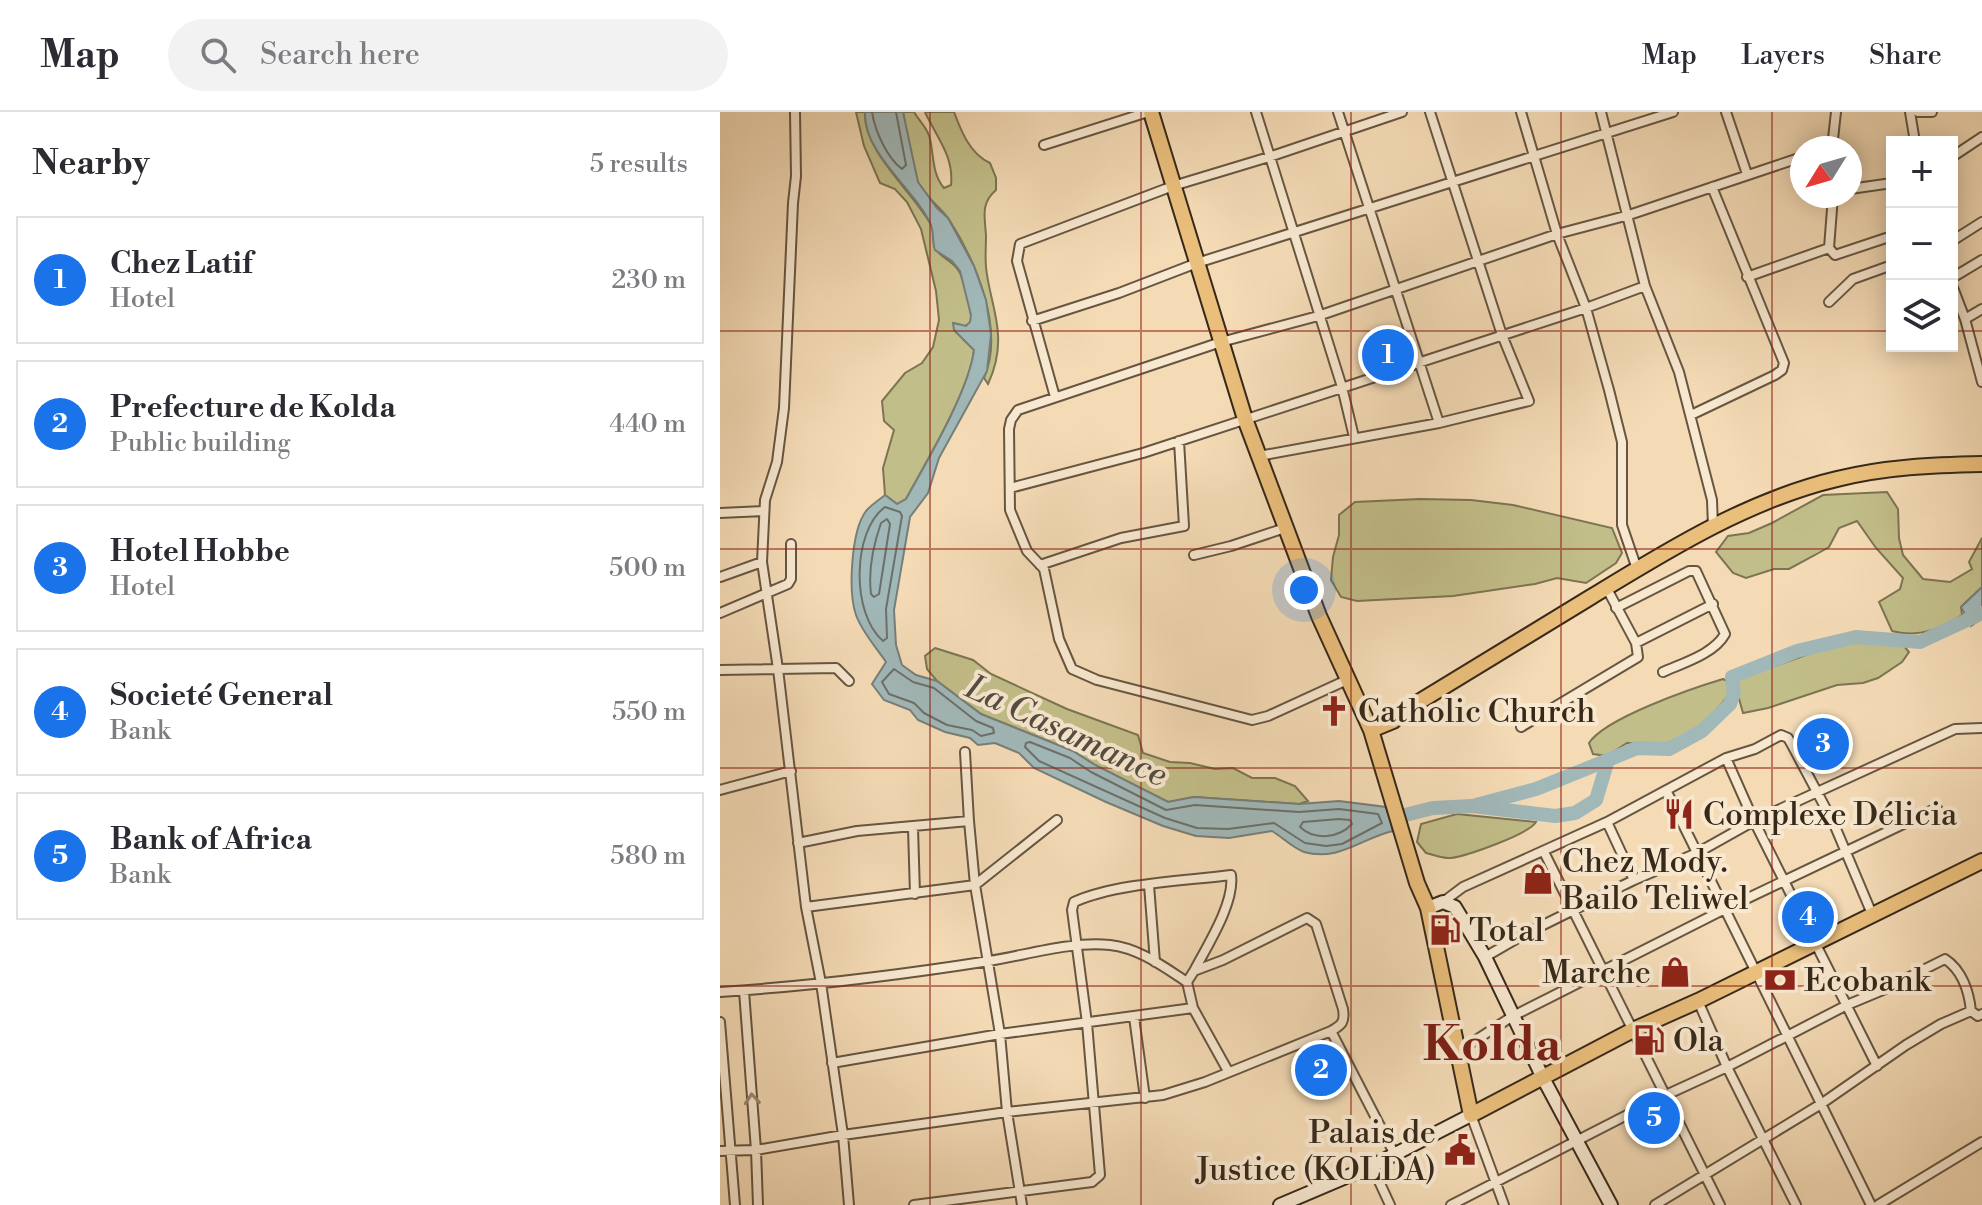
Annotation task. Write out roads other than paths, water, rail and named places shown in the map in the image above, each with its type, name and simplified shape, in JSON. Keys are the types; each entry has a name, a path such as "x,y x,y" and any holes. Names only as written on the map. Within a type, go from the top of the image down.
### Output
{"main road":[{"path":"1150,112 1245,419 1319,616 1380,754 1417,883 1428,908 1471,1115"},
{"path":"1369,725 1399,716 1637,569 1713,527 1776,498 1834,479 1882,469 1982,464"},
{"path":"1380,754 1382,742 1399,716"},
{"path":"1280,1205 1395,1155 1633,1030 1981,862"},
{"path":"1428,908 1443,902 1455,907 1485,957 1543,1078 1611,1205"}],"street":[{"path":"795,112 796,176 784,408 777,462 764,511 762,562 806,907 821,983 843,1135 849,1205"},
{"path":"1044,145 1150,112"},
{"path":"1256,112 1342,387 1354,437"},
{"path":"1338,112 1439,423"},
{"path":"1055,397 1017,261 1020,244 1173,186 1402,112"},
{"path":"1259,456 1439,423 1529,401 1502,335 1430,112"},
{"path":"1521,112 1557,234 1586,308 1622,442 1622,525 1637,569"},
{"path":"1601,112 1645,286 1675,360 1691,415 1712,500 1713,527"},
{"path":"1032,321 1119,293 1197,263 1673,112"},
{"path":"1726,112 1747,174"},
{"path":"1833,136 1836,112"},
{"path":"1910,112 1914,136"},
{"path":"1918,112 1932,112"},
{"path":"1958,153 1982,137"},
{"path":"1349,679 1268,716 1252,720 1097,680 1072,669 1063,654 1044,569 1027,551 1010,510 1011,420 1018,410 1221,342 1318,316 1557,234 1629,215 1790,161"},
{"path":"1862,187 1886,184"},
{"path":"1691,415 1782,370 1784,363 1712,187"},
{"path":"1832,208 1829,248 1835,255 1886,238"},
{"path":"1958,237 1982,222"},
{"path":"1747,277 1829,248"},
{"path":"1958,274 1982,260"},
{"path":"1829,302 1853,279 1886,267"},
{"path":"1010,488 1179,441 1645,286"},
{"path":"1958,301 1982,382"},
{"path":"1965,319 1982,309"},
{"path":"1040,565 1121,538 1184,526 1179,441"},
{"path":"720,513 764,511"},
{"path":"1194,555 1285,528"},
{"path":"720,613 785,587 791,579 791,544"},
{"path":"720,577 762,562"},
{"path":"1616,608 1693,570 1713,604 1725,634 1721,642 1663,672"},
{"path":"1521,727 1635,662 1639,653 1636,643 1606,587"},
{"path":"1636,643 1713,604"},
{"path":"720,670 836,668 849,681"},
{"path":"1485,957 1634,880 1697,853 1754,821 1955,729 1982,728"},
{"path":"1443,902 1463,887 1607,822 1726,758 1755,749 1781,735 1788,738 1846,852 1872,914"},
{"path":"965,752 975,885 1000,1034 1007,1112 1022,1205"},
{"path":"1726,758 1754,821 1877,1066"},
{"path":"720,790 791,771"},
{"path":"1667,792 1871,1205"},
{"path":"1459,1051 1513,1016 1784,880 1937,808"},
{"path":"806,907 975,885 1057,820"},
{"path":"798,843 857,831 969,821"},
{"path":"1607,822 1634,880"},
{"path":"913,828 915,894"},
{"path":"1544,852 1720,1205"},
{"path":"914,1205 1019,1189 1092,1182 1100,1175 1074,902 1149,885 1231,875 1228,902 1187,982"},
{"path":"1149,885 1155,962"},
{"path":"720,1151 756,1150 1007,1112 1145,1098 1205,1082 1331,1031 1341,1026 1344,1019 1316,924 1307,918 1194,971"},
{"path":"720,992 821,983 1076,946 1110,945 1155,962 1187,982 1193,1008 1228,1071"},
{"path":"1451,1205 1666,1095 1945,959 1959,973 1978,1016 1941,1024 1821,1104 1655,1205"},
{"path":"744,991 758,1205"},
{"path":"1698,1001 1727,1067 1796,1205"},
{"path":"832,1063 1000,1034 1193,1008"},
{"path":"1134,1017 1145,1098"},
{"path":"720,1022 735,1205"},
{"path":"1331,1031 1395,1155"},
{"path":"1471,1115 1504,1205"},
{"path":"1878,1205 1982,1142"},
{"path":"1372,1166 1390,1205"}],"water":[{"path":"865,112 903,112 918,182 948,218 974,266 986,300 991,334 987,371 939,458 928,493 910,517 894,610 896,645 902,665 916,675 937,681 981,714 1073,751 1168,802 1194,797 1299,804 1339,801 1386,807 1393,831 1328,854 1304,852 1272,831 1229,838 1196,836 1106,802 1034,768 1019,753 995,743 978,745 970,738 945,732 918,720 910,710 884,700 872,684 886,662 856,615 852,562 857,532 866,511 885,495 897,504 906,499 956,405 971,367 974,350 954,330 953,323 966,326 971,315 960,271 952,261 935,250 931,225 872,142"},
{"path":"1982,587 1982,618 1971,626 1961,607"}],"waterway":[{"name":"La Casamance","path":"1389,819 1433,808 1472,806 1555,816 1575,813 1596,800 1608,760 1637,748 1669,749 1702,731 1730,704 1734,693 1732,677 1797,651 1856,637 1920,642 1982,613"},
{"path":"1476,805 1536,789 1608,760"}],"place":[{"name":"Chez Latif","path":"1388,355"},
{"name":"Catholic Church","path":"1334,711"},
{"name":"Hotel Hobbe","path":"1823,744"},
{"name":"Complexe Délicia","path":"1679,814"},
{"name":"Chez Mody. Bailo Teliwel","path":"1538,879"},
{"name":"Societé General","path":"1808,917"},
{"name":"Total","path":"1445,930"},
{"name":"Marche","path":"1675,972"},
{"name":"Ecobank","path":"1780,980"},
{"name":"Ola","path":"1649,1040"},
{"name":"Prefecture de Kolda","path":"1321,1070"},
{"name":"Bank of Africa","path":"1654,1118"},
{"name":"Palais de Justice (KOLDA)","path":"1460,1150"}],"district":[{"name":"Kolda","path":"1492,1043"}]}
